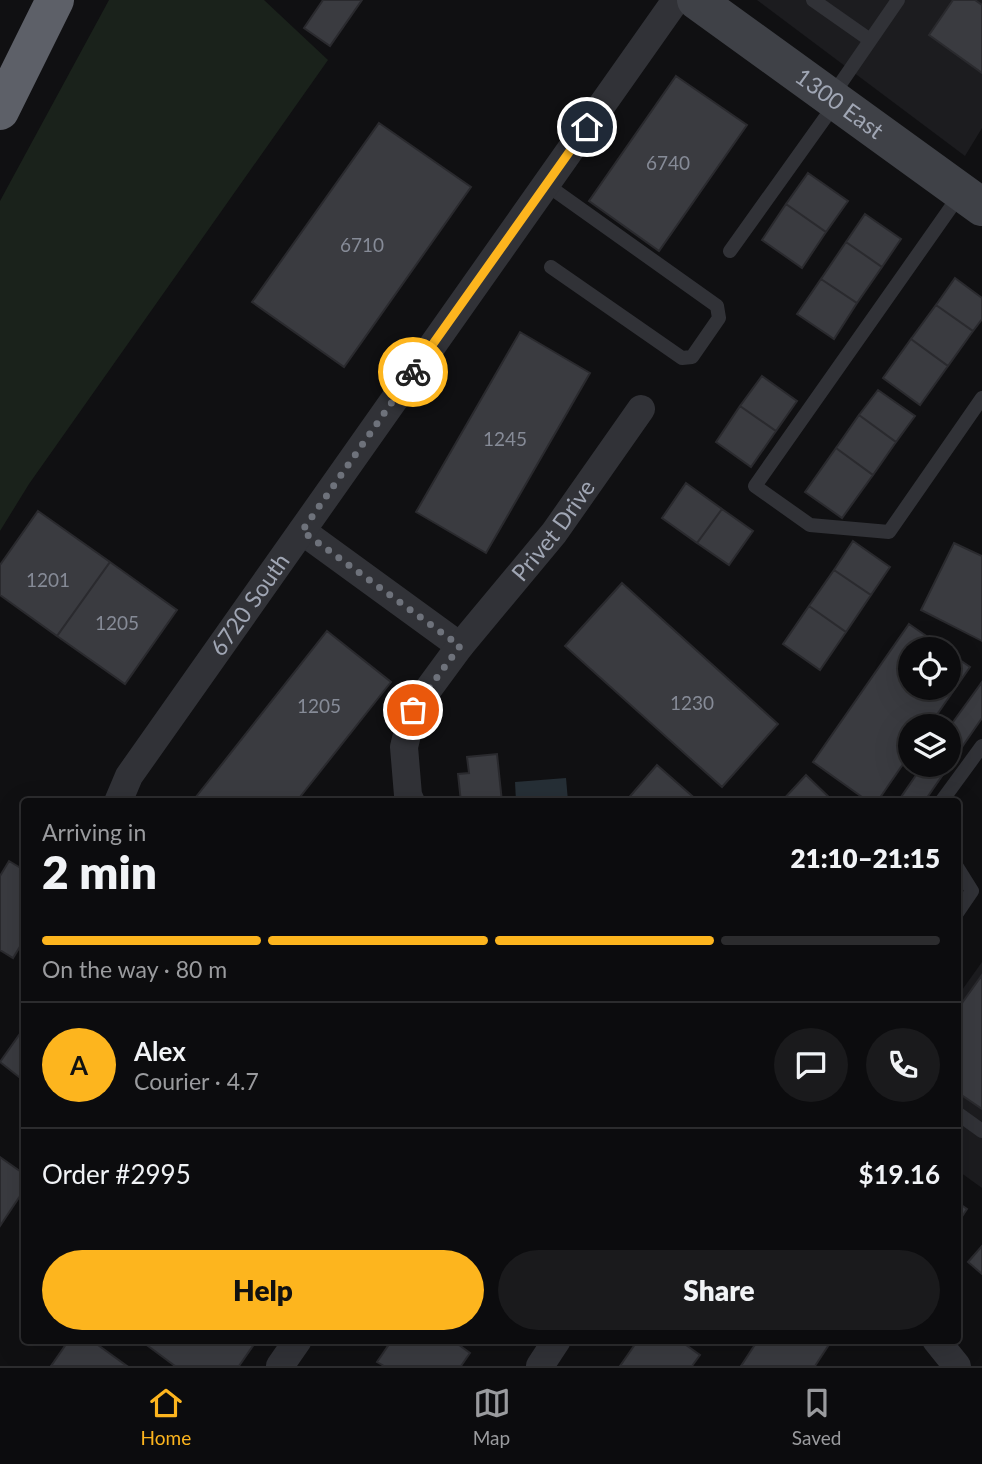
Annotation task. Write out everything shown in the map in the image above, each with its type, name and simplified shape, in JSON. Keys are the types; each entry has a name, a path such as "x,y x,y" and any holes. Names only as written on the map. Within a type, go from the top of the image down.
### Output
{"highway":[{"path":"0,86 46,0"},
{"path":"0,111 55,0"}],"main road":[{"name":"1300 East","path":"696,0 972,199"}],"street":[{"name":"6720 South","path":"120,798 129,776 676,0"},
{"name":"Privet Drive","path":"409,798 404,747 413,710 460,646 554,533 641,409"},
{"path":"302,531 460,646"},
{"path":"280,1366 295,1344"},
{"path":"540,1366 554,1344"},
{"path":"933,1350 957,1366"}],"lane":[{"path":"813,0 870,40"},
{"path":"730,251 898,0"},
{"path":"547,185 717,306 719,318 692,357 682,358 551,267"},
{"path":"972,199 755,486 810,526 889,531 982,398"},
{"path":"944,798 982,746"},
{"path":"961,873 972,891 961,907"},
{"path":"961,1116 982,1130"}],"shaded area":[{"path":"109,0 264,0 328,60 29,484 0,531 0,201"},
{"path":"757,0 982,0 982,128 965,156"},
{"path":"566,778 568,798 516,798 515,782"},
{"path":"982,962 982,1188 961,1173 961,991"}],"building":[{"path":"323,0 362,0 330,46 304,28"},
{"path":"953,0 975,0 982,5 982,73 929,35"},
{"path":"676,76 747,125 659,251 589,201"},
{"path":"379,123 471,187 344,367 252,302"},
{"path":"808,173 848,201 826,232 786,204"},
{"path":"786,204 826,232 802,268 762,240"},
{"path":"865,214 901,239 882,267 846,242"},
{"path":"846,242 882,267 857,303 821,279"},
{"path":"955,278 982,298 982,319 973,331 936,305"},
{"path":"821,279 857,303 834,339 797,314"},
{"path":"936,305 973,331 948,366 911,339"},
{"path":"520,332 590,373 486,553 416,512"},
{"path":"911,339 948,366 920,405 883,378"},
{"path":"762,376 797,401 776,431 740,406"},
{"path":"878,390 915,416 896,442 859,415"},
{"path":"740,406 776,431 751,467 716,442"},
{"path":"859,415 896,442 873,475 836,448"},
{"path":"836,448 873,475 842,518 805,492"},
{"path":"686,483 722,509 697,543 662,518"},
{"path":"722,509 753,531 729,565 697,543"},
{"path":"38,511 110,562 57,636 0,595 0,565"},
{"path":"853,541 890,567 871,595 834,570"},
{"path":"954,543 982,556 982,641 921,610"},
{"path":"110,562 177,610 125,684 57,636"},
{"path":"834,570 871,595 846,632 809,606"},
{"path":"622,583 778,724 722,787 565,646"},
{"path":"809,606 846,632 820,670 783,644"},
{"path":"909,624 928,637 900,637"},
{"path":"327,631 391,682 299,798 195,798"},
{"path":"898,640 898,700 947,700 937,714 898,714 898,771 880,798 863,798 813,762"},
{"path":"961,661 970,667 961,680"},
{"path":"982,682 982,718 961,748 961,714 959,714"},
{"path":"497,754 502,798 461,798 458,774 469,773 467,757"},
{"path":"657,765 694,798 628,798"},
{"path":"806,775 830,798 785,798"},
{"path":"915,777 941,777 927,798 900,798"},
{"path":"9,861 21,868 21,945 13,958 0,950 0,876"},
{"path":"982,975 982,1109 961,1095 961,1004"},
{"path":"21,1032 21,1079 0,1062"},
{"path":"0,1157 21,1172 21,1194 0,1226"},
{"path":"961,1205 967,1209 961,1218"},
{"path":"982,1246 982,1274 968,1262"},
{"path":"66,1344 97,1344 127,1366 51,1366"},
{"path":"145,1344 254,1344 239,1366 175,1366"},
{"path":"389,1344 458,1344 470,1353 461,1366 384,1366 377,1362"},
{"path":"635,1344 685,1344 700,1355 692,1366 620,1366"},
{"path":"755,1344 829,1344 815,1366 741,1366"}],"way so far":[{"path":"413,372 302,531 460,646 413,710"}],"route":[{"path":"413,372 587,127"}]}
